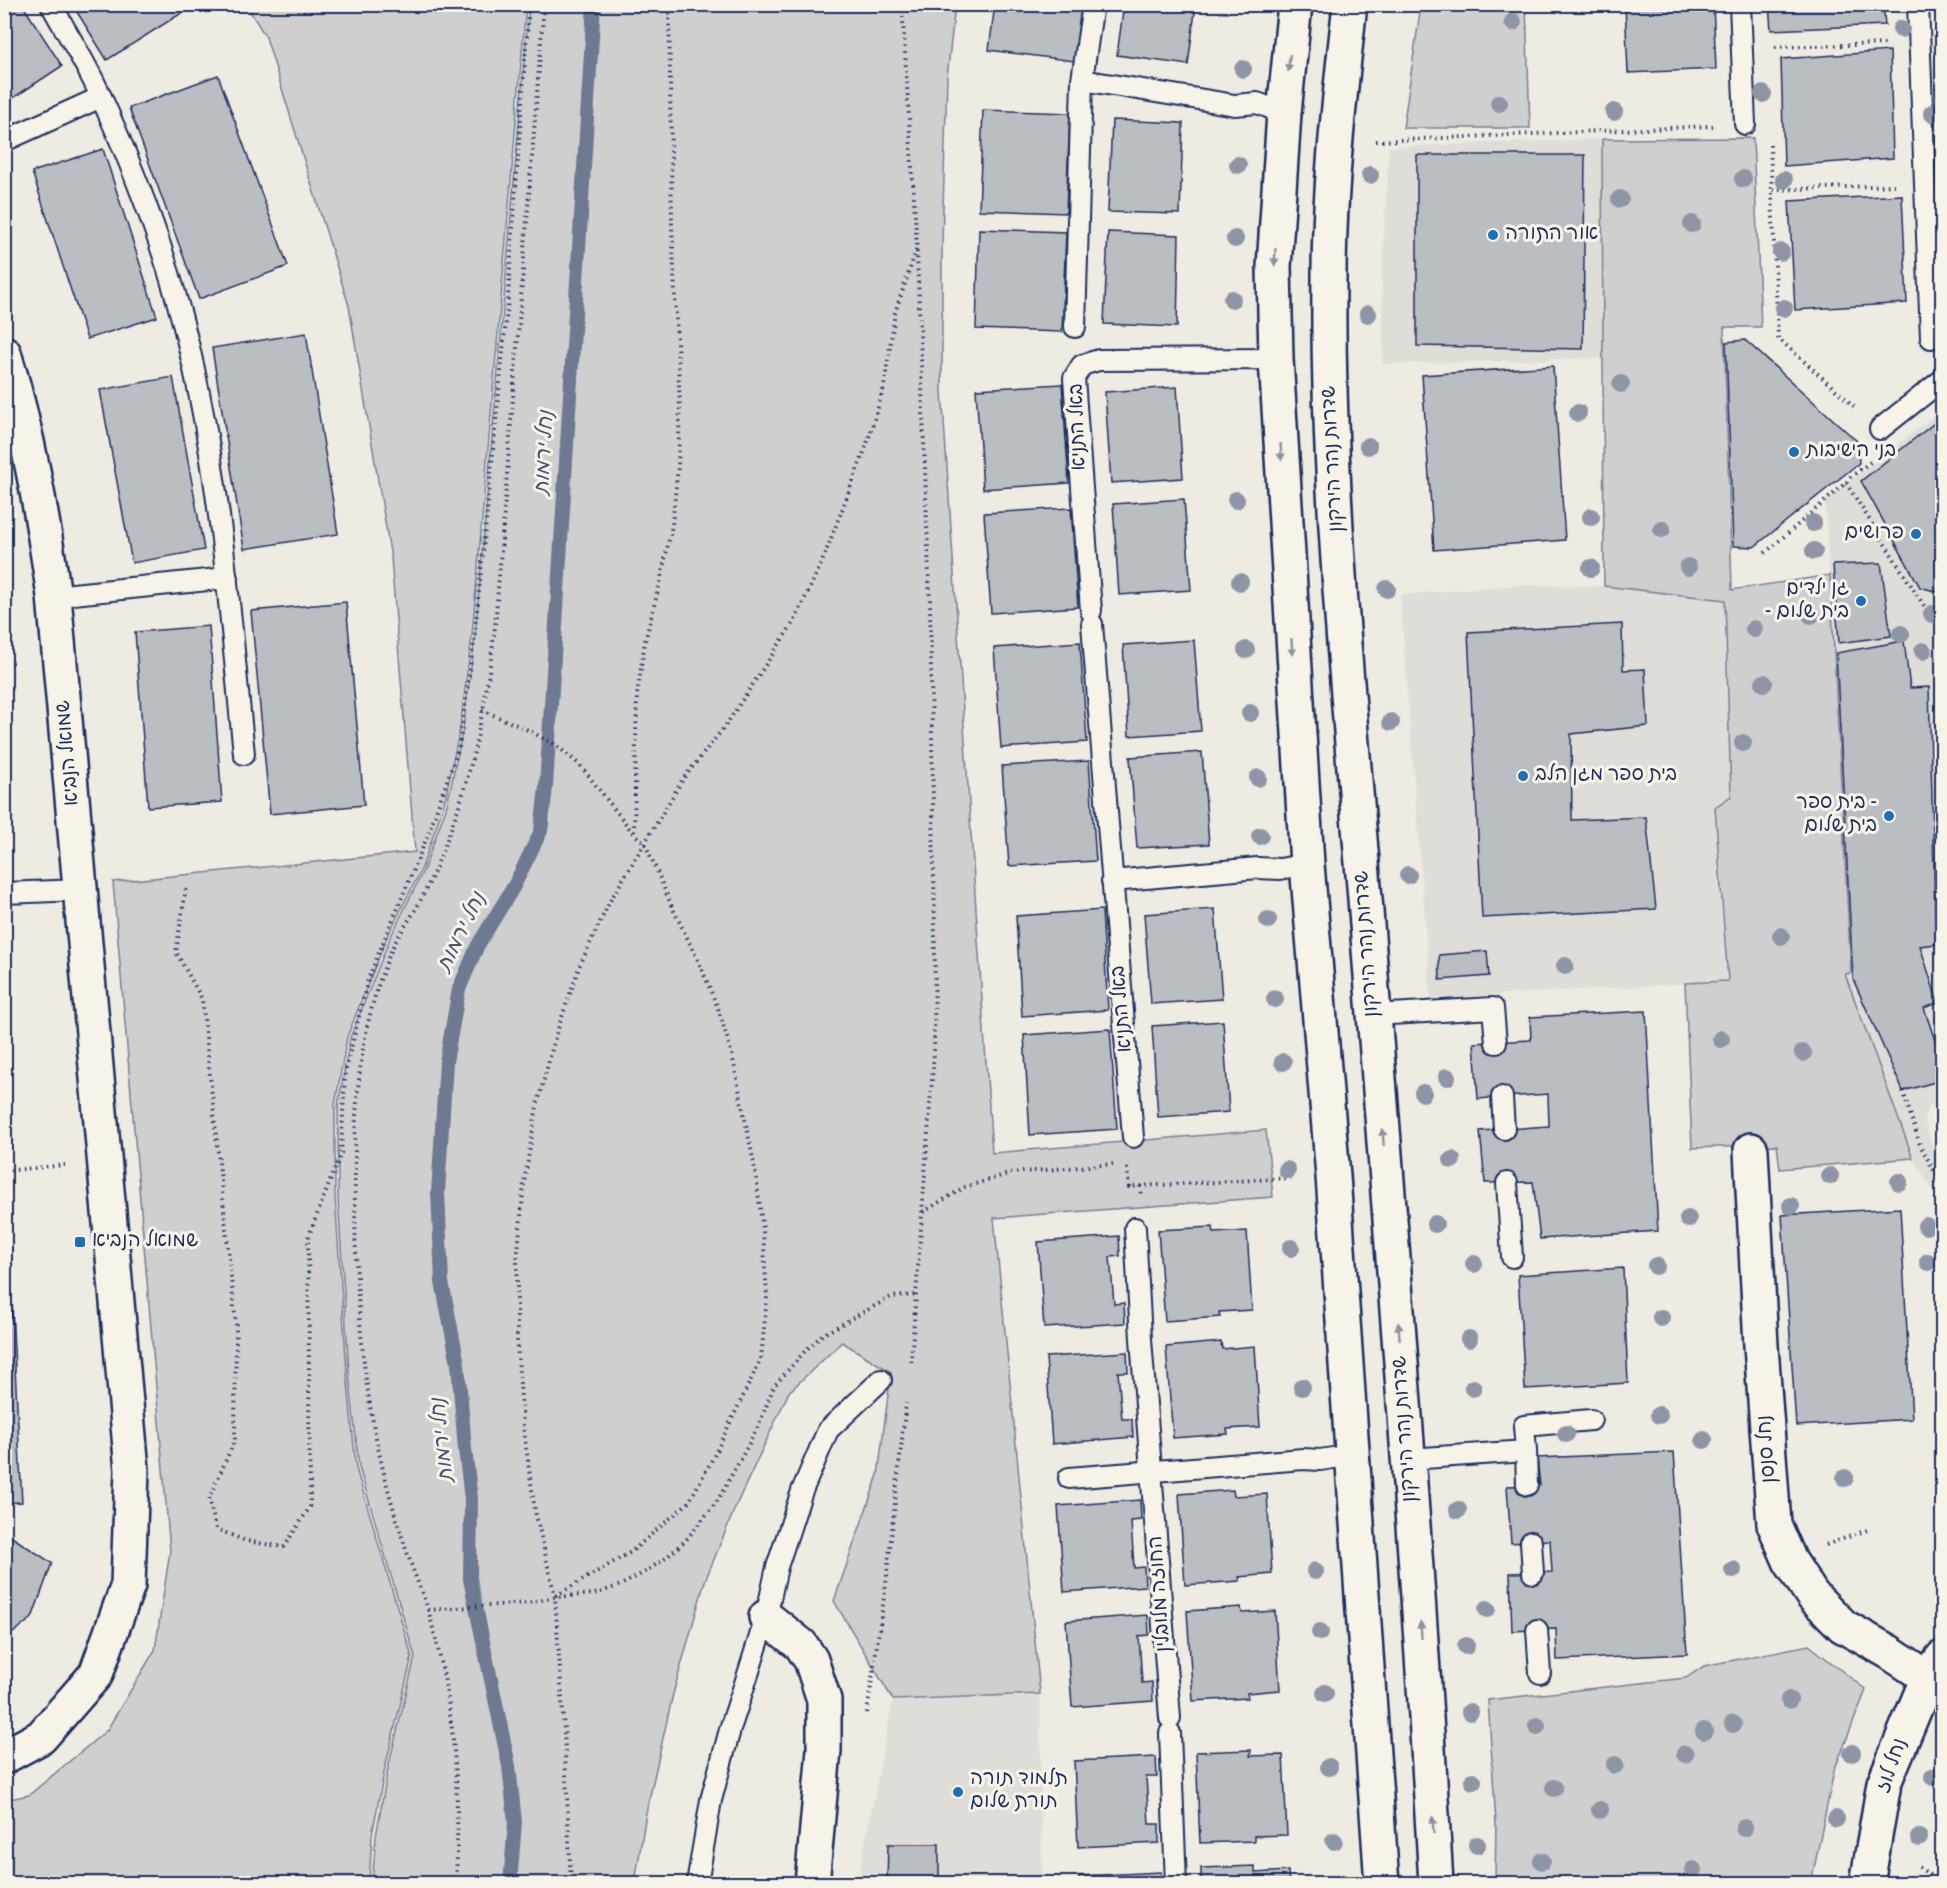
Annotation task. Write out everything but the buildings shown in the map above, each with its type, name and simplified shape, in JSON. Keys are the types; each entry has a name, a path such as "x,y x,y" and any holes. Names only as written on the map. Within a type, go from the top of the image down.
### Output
{"main road":[{"path":"1295,4 1284,113 1274,267 1275,359 1307,864 1333,1176 1382,1884"},
{"name":"שדרות נהר הירקון","path":"1350,4 1336,142 1329,276 1330,392 1338,554 1409,1459 1436,1884"},
{"name":"שמואל הנביא","path":"4,352 31,458 43,519 54,596 132,1470 128,1585 96,1674 41,1737 4,1757"},
{"name":"נחל סנסן","path":"1751,1150 1761,1346 1774,1524 1790,1561 1812,1595 1844,1626 1889,1652 1938,1674"},
{"path":"766,1617 801,1645 811,1660 824,1700 824,1750 812,1884"},
{"name":"נחל לוז","path":"1867,1884 1884,1783 1938,1674"}],"lane":[{"path":"51,4 100,97 139,187 169,270 195,369 214,471 244,754"},
{"path":"1075,327 1082,80 1093,4"},
{"path":"1740,4 1745,124"},
{"path":"1917,4 1931,338"},
{"path":"1082,80 1235,105 1257,102 1284,113"},
{"path":"4,141 100,97"},
{"name":"באל התניא","path":"1133,1137 1074,378 1082,365 1099,360 1275,359"},
{"path":"1880,429 1942,380"},
{"path":"54,596 227,578"},
{"path":"1112,880 1258,868 1280,869 1307,864"},
{"path":"4,893 81,890"},
{"path":"1374,1015 1493,1008 1496,1042"},
{"path":"1502,1097 1504,1129"},
{"path":"1507,1183 1512,1257"},
{"name":"החוזה מלובלין","path":"1135,1228 1170,1726 1176,1884"},
{"path":"697,1884 711,1800 730,1726 766,1617 777,1567 802,1491 828,1430 881,1380"},
{"path":"1527,1485 1524,1426 1591,1420"},
{"path":"1409,1459 1526,1451"},
{"path":"1069,1478 1303,1459 1320,1460 1353,1455"},
{"path":"1531,1542 1533,1573"},
{"path":"1537,1629 1540,1673"}],"path":[{"path":"186,889 176,952 202,999 236,1325 235,1440 209,1498 216,1529 246,1541 284,1547 310,1507 308,1238 341,1153 345,1073 368,979 425,842 459,747 474,641 507,311 529,4"},
{"path":"456,1884 459,1819 455,1750 446,1684 428,1610 387,1486 366,1376 358,1302 356,1113 363,1046 375,992 393,947 429,882 453,823 471,766 486,696 495,627 544,4"},
{"path":"633,833 640,669 666,554 678,467 680,408 671,177 669,4"},
{"path":"902,4 917,248 930,604 935,837 934,1052 910,1371"},
{"path":"1743,48 1918,43"},
{"path":"1336,142 1745,124 1770,128 1778,338 1880,429 1877,458 1849,478 1766,553"},
{"path":"1773,190 1924,184"},
{"path":"571,1884 555,1596 535,1511 523,1426 517,1343 517,1274 524,1183 537,1106 556,1034 580,965 610,901 683,779 726,725 795,620 822,562 866,447 884,387 895,313 917,248"},
{"path":"1846,483 1935,623 1942,618"},
{"path":"482,710 528,730 557,746 580,765 633,833 645,843 672,907 698,958 732,1054 755,1169 763,1231 767,1297 761,1359 689,1502 632,1552 555,1596"},
{"path":"1903,1091 1920,1145 1942,1185"},
{"path":"922,1212 965,1187 1011,1173 1127,1163 1135,1155 1133,1137"},
{"path":"4,1171 104,1161"},
{"path":"1127,1163 1129,1186 1333,1176"},
{"path":"1135,1228 1142,1213 1140,1186"},
{"path":"428,1610 527,1603 555,1596 595,1594 621,1585 666,1558 686,1540 718,1500 758,1427 774,1386 807,1349 822,1335 891,1297 916,1295"},
{"path":"866,1717 886,1584 907,1401"},
{"path":"1821,1547 1870,1529"},
{"path":"1919,1867 1941,1884"},
{"path":"1476,1884 1504,1884"}],"shaded area":[{"path":"246,5 526,5 472,636 460,728 444,804 422,868 387,937 347,1037 335,1105 335,1197 356,1468 412,1657 385,1768 372,1835 369,1883 5,1883 5,1800 29,1795 107,1730 155,1650 170,1551 113,882 415,852 391,558 349,306 266,37"},
{"path":"529,5 955,5 947,77 942,242 942,391 992,1153 1266,1130 1273,1197 994,1218 1040,1694 893,1700 834,1601 878,1475 891,1372 842,1342 789,1392 738,1501 705,1581 673,1694 646,1813 635,1883 372,1884 376,1836 388,1768 415,1657 359,1467 349,1373 338,1198 338,1105 350,1038 390,938 424,869 447,805 463,728 475,636"},
{"path":"1421,5 1526,5 1530,128 1403,128"},
{"path":"1753,138 1761,327 1724,327 1732,590 1830,575 1851,973 1845,974 1913,1158 1780,1169 1777,1145 1692,1148 1685,983 1728,981 1715,807 1731,796 1725,600 1604,586 1602,139"},
{"name":"אור התורה","path":"1602,139 1603,358 1383,364 1382,276 1389,147"},
{"path":"1942,410 1942,1098 1928,1107 1924,1118 1929,1138 1942,1167 1942,1205 1913,1158 1845,973 1851,973 1825,500"},
{"path":"1517,585 1604,586 1725,599 1731,796 1715,807 1728,981 1431,999 1400,595"},
{"path":"1809,1645 1866,1690 1834,1771 1811,1883 1495,1883 1496,1823 1488,1700 1686,1678 1704,1666"},
{"name":"תלמוד תורה תורת שלום","path":"1040,1694 1042,1883 857,1884 893,1700"}],"waterway":[{"name":"נחל ירמות","path":"510,1884 515,1822 509,1766 470,1579 471,1499 458,1364 442,1282 438,1193 446,1062 459,989 478,945 514,886 541,831 546,787 594,4"}],"place":[{"name":"אור התורה","path":"1493,235"},
{"name":"בני הישיבות","path":"1794,452"},
{"name":"פרושים","path":"1916,534"},
{"name":"גן ילדים - בית שלום","path":"1861,601"},
{"name":"בית ספר מגן הלב","path":"1523,776"},
{"name":"בית ספר - בית שלום","path":"1889,816"},
{"name":"שמואל הנביא","path":"80,1242"},
{"name":"תלמוד תורה תורת שלום","path":"958,1792"}]}
